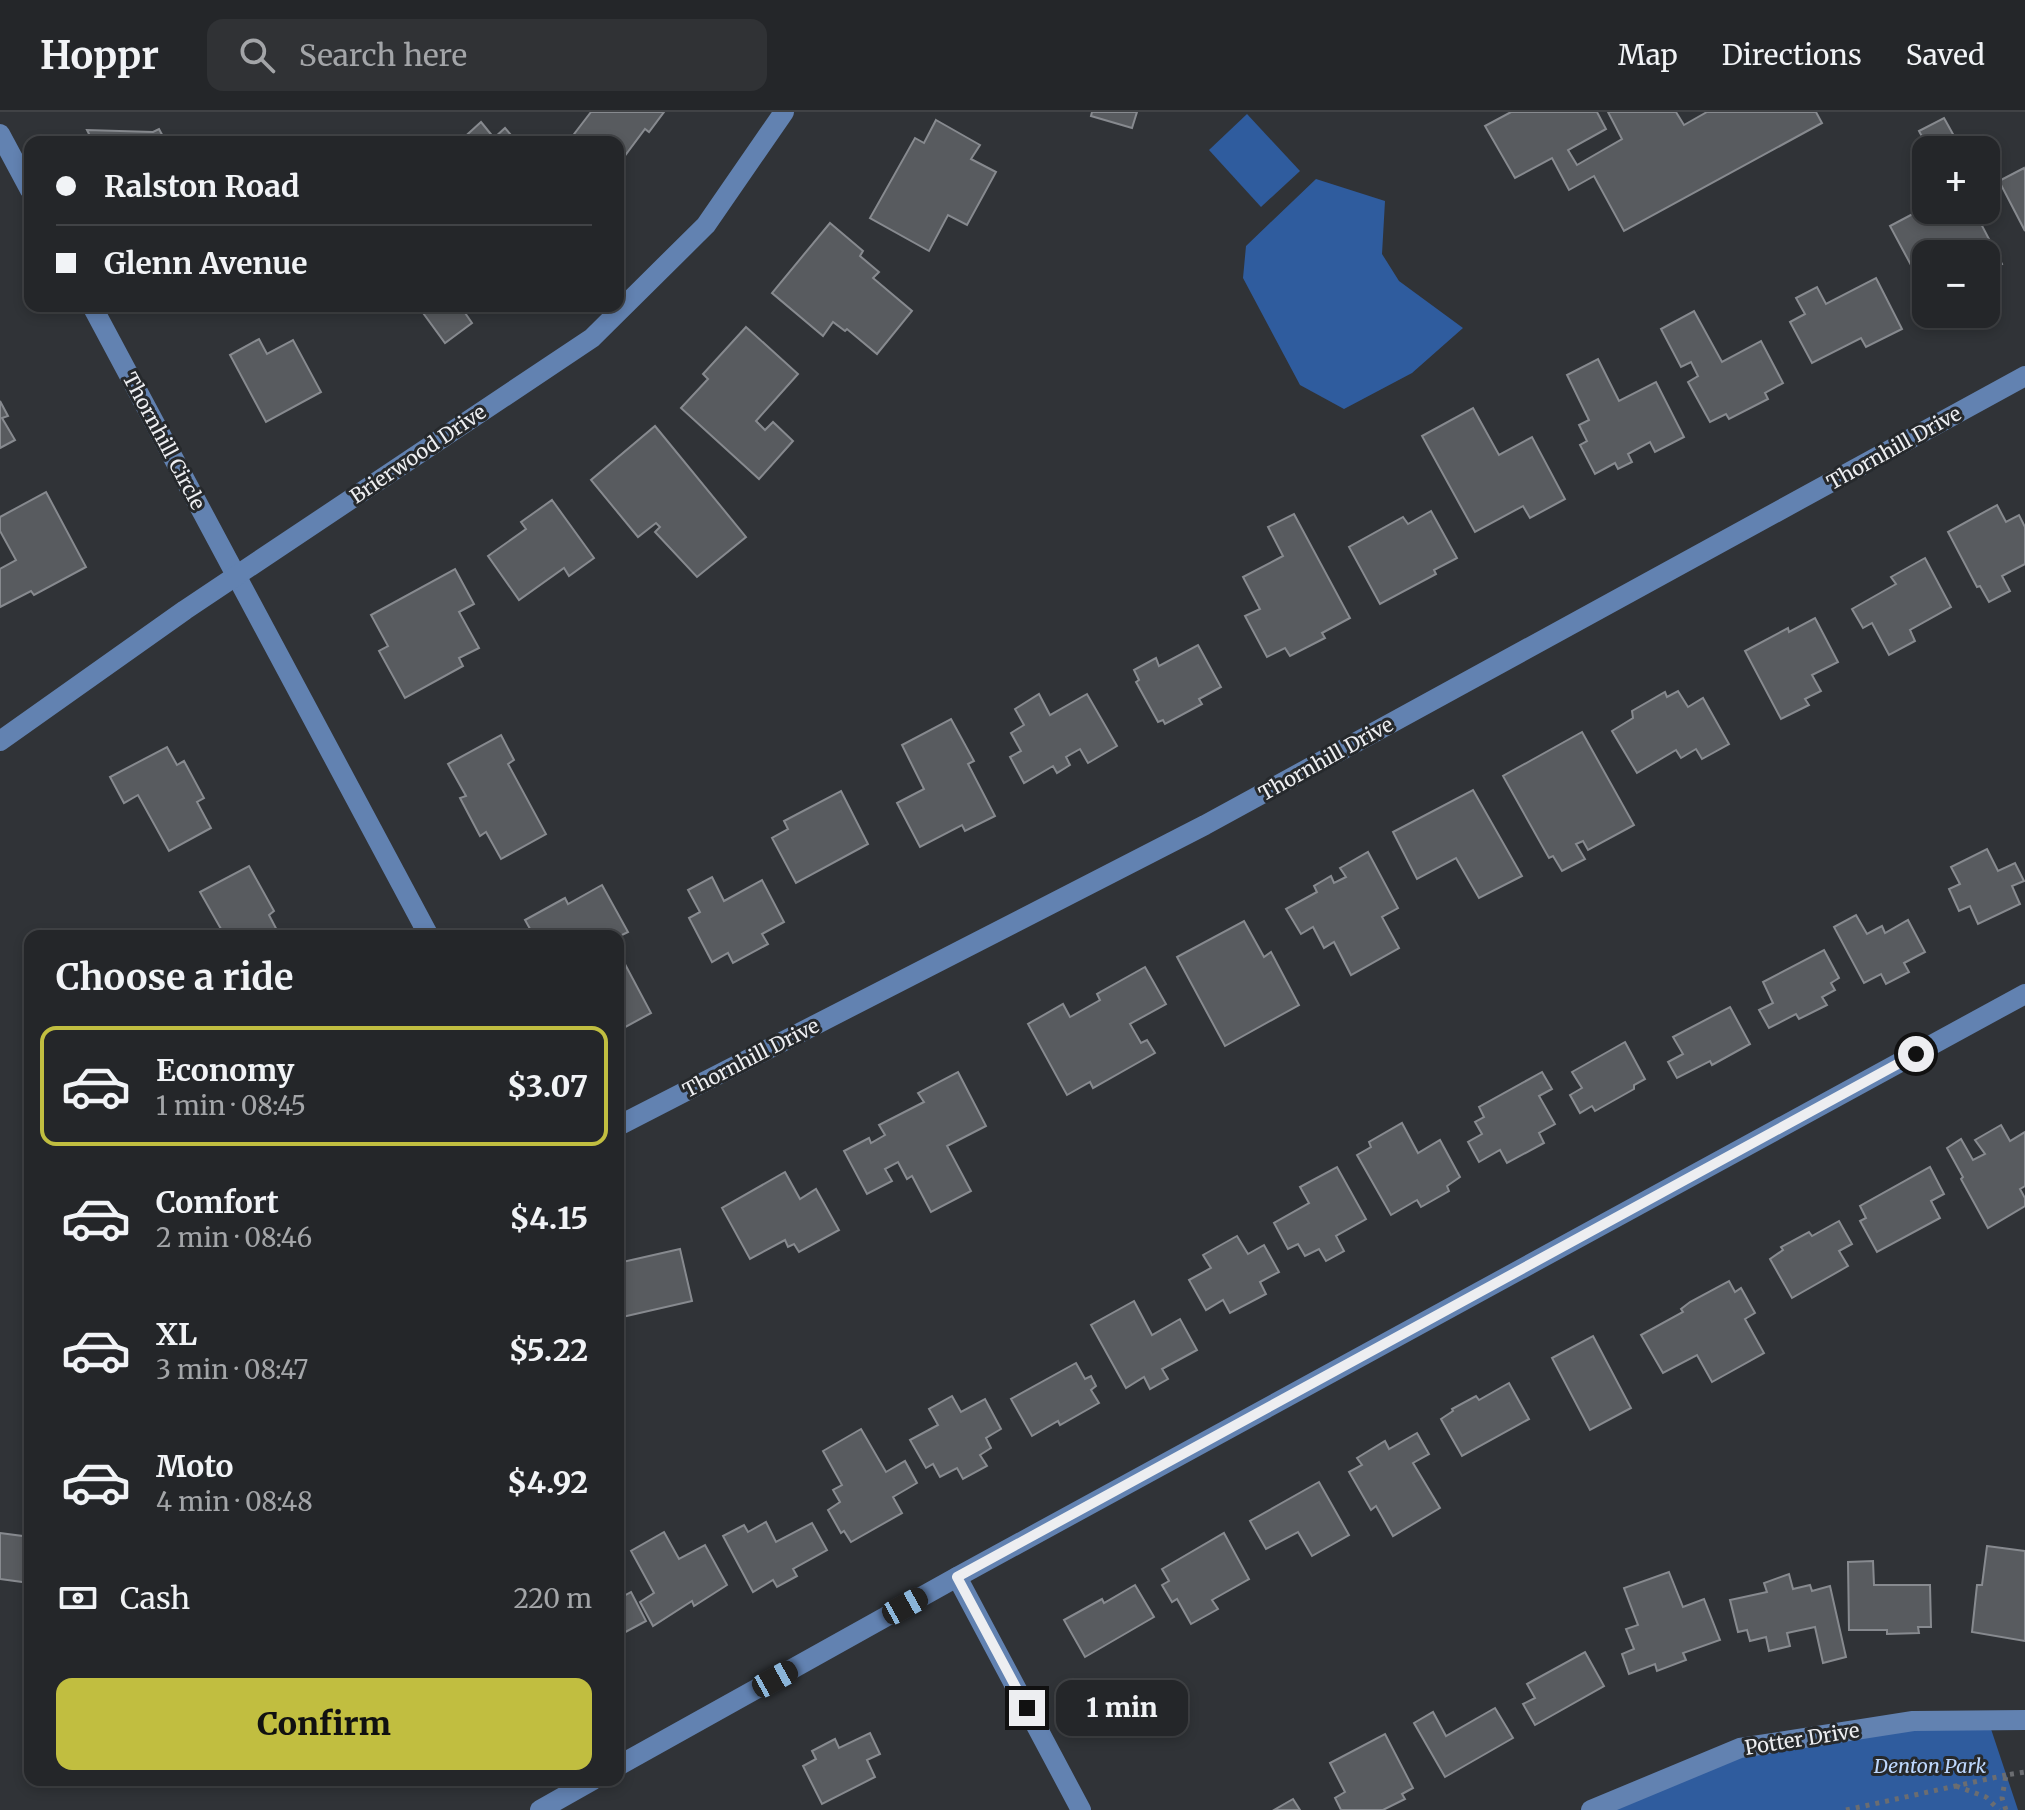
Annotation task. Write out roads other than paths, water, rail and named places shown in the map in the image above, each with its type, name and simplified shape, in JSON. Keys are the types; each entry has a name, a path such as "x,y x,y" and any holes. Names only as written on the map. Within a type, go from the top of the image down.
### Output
{"street":[{"name":"Brierwood Drive","path":"624,306 706,225 784,112"},
{"path":"0,134 24,179"},
{"name":"Thornhill Circle","path":"95,312 236,576"},
{"name":"Brierwood Drive","path":"0,741 68,690 592,338 618,312"},
{"name":"Thornhill Drive","path":"624,1123 1205,825 2025,376"},
{"path":"236,576 426,930"},
{"path":"624,1763 957,1577 2025,994"},
{"path":"957,1577 1081,1810"},
{"name":"Potter Drive","path":"1591,1810 1740,1748 1913,1721 2025,1720"},
{"path":"540,1810 582,1786"}],"park label":[{"name":"Denton Park","path":"1930,1766"}]}
